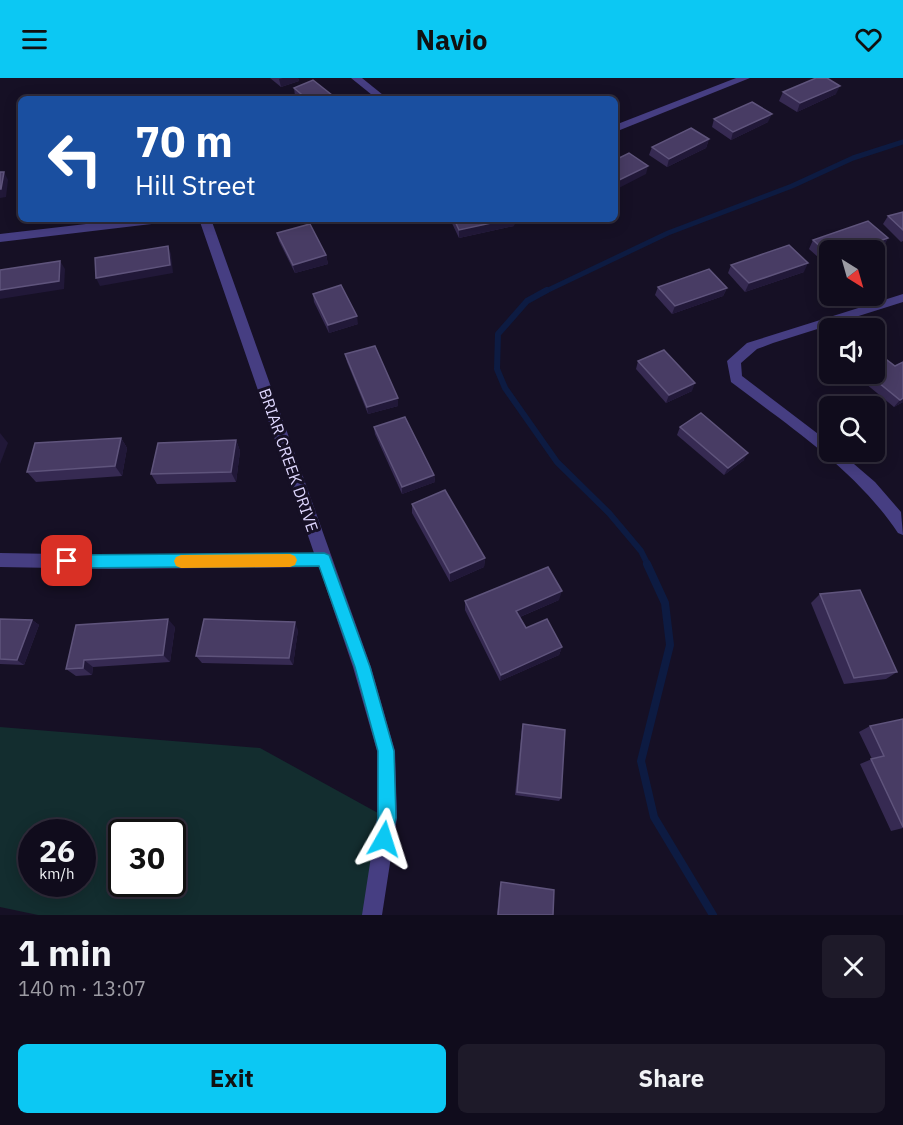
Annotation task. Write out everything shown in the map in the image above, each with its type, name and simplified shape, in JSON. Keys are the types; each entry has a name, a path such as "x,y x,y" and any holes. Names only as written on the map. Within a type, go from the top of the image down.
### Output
{"street":[{"path":"356,78 379,96"},
{"path":"618,128 745,78"},
{"path":"0,238 135,222"},
{"name":"BRIAR CREEK DRIVE","path":"206,222 363,667 386,751 387,818 372,915"},
{"path":"819,442 736,378 734,362 752,346 903,298"},
{"path":"843,462 894,513 903,528"},
{"path":"0,560 112,562 324,560"}],"green space":[{"path":"0,727 260,748 387,818 373,915 38,915 0,907"}],"building":[{"path":"816,78 827,78 840,86 800,103 783,92"},
{"path":"313,80 333,96 303,96 294,88"},
{"path":"752,102 772,114 733,132 714,119"},
{"path":"691,128 709,139 669,159 652,147"},
{"path":"629,153 648,166 618,181 618,158"},
{"path":"0,172 4,172 1,189 0,189"},
{"path":"903,212 903,230 888,216"},
{"path":"868,221 888,238 882,240 819,240 819,245 813,240"},
{"path":"455,222 496,222 459,230"},
{"path":"310,224 326,255 293,265 277,233"},
{"path":"789,245 808,263 749,283 731,265"},
{"path":"168,246 170,265 96,278 95,258"},
{"path":"60,261 59,281 0,290 0,270"},
{"path":"709,269 727,288 675,306 658,287"},
{"path":"341,285 357,316 328,325 313,294"},
{"path":"375,346 398,398 367,407 345,354"},
{"path":"664,350 695,383 669,395 638,361"},
{"path":"885,358 895,366 903,362 903,398 900,400 880,384 885,384"},
{"path":"701,413 748,453 728,468 680,427"},
{"path":"405,417 434,475 402,487 374,427"},
{"path":"121,438 115,466 27,472 35,443"},
{"path":"236,440 231,472 151,474 158,443"},
{"path":"445,490 485,558 450,573 412,504"},
{"path":"548,567 562,591 516,611 526,628 547,619 562,647 501,675 465,601"},
{"path":"860,590 897,672 854,678 820,594"},
{"path":"0,619 32,620 17,660 0,659"},
{"path":"168,619 163,655 84,660 83,668 66,669 76,625"},
{"path":"204,619 295,622 289,658 196,656"},
{"path":"903,719 903,827 871,759 884,756 870,726"},
{"path":"523,724 565,730 561,798 517,792"},
{"path":"501,882 554,890 553,915 498,915"}],"waterway":[{"path":"544,292 668,233 792,186 853,158 903,142"},
{"path":"547,290 527,301 498,334 497,369 505,388 557,462 609,513 641,551 648,565"},
{"path":"647,564 665,603 670,645 641,761 654,817 713,915"}],"slow traffic":[{"path":"181,561 290,560"}],"route":[{"path":"67,561 324,560 363,667 386,751 387,818 384,839"}]}
